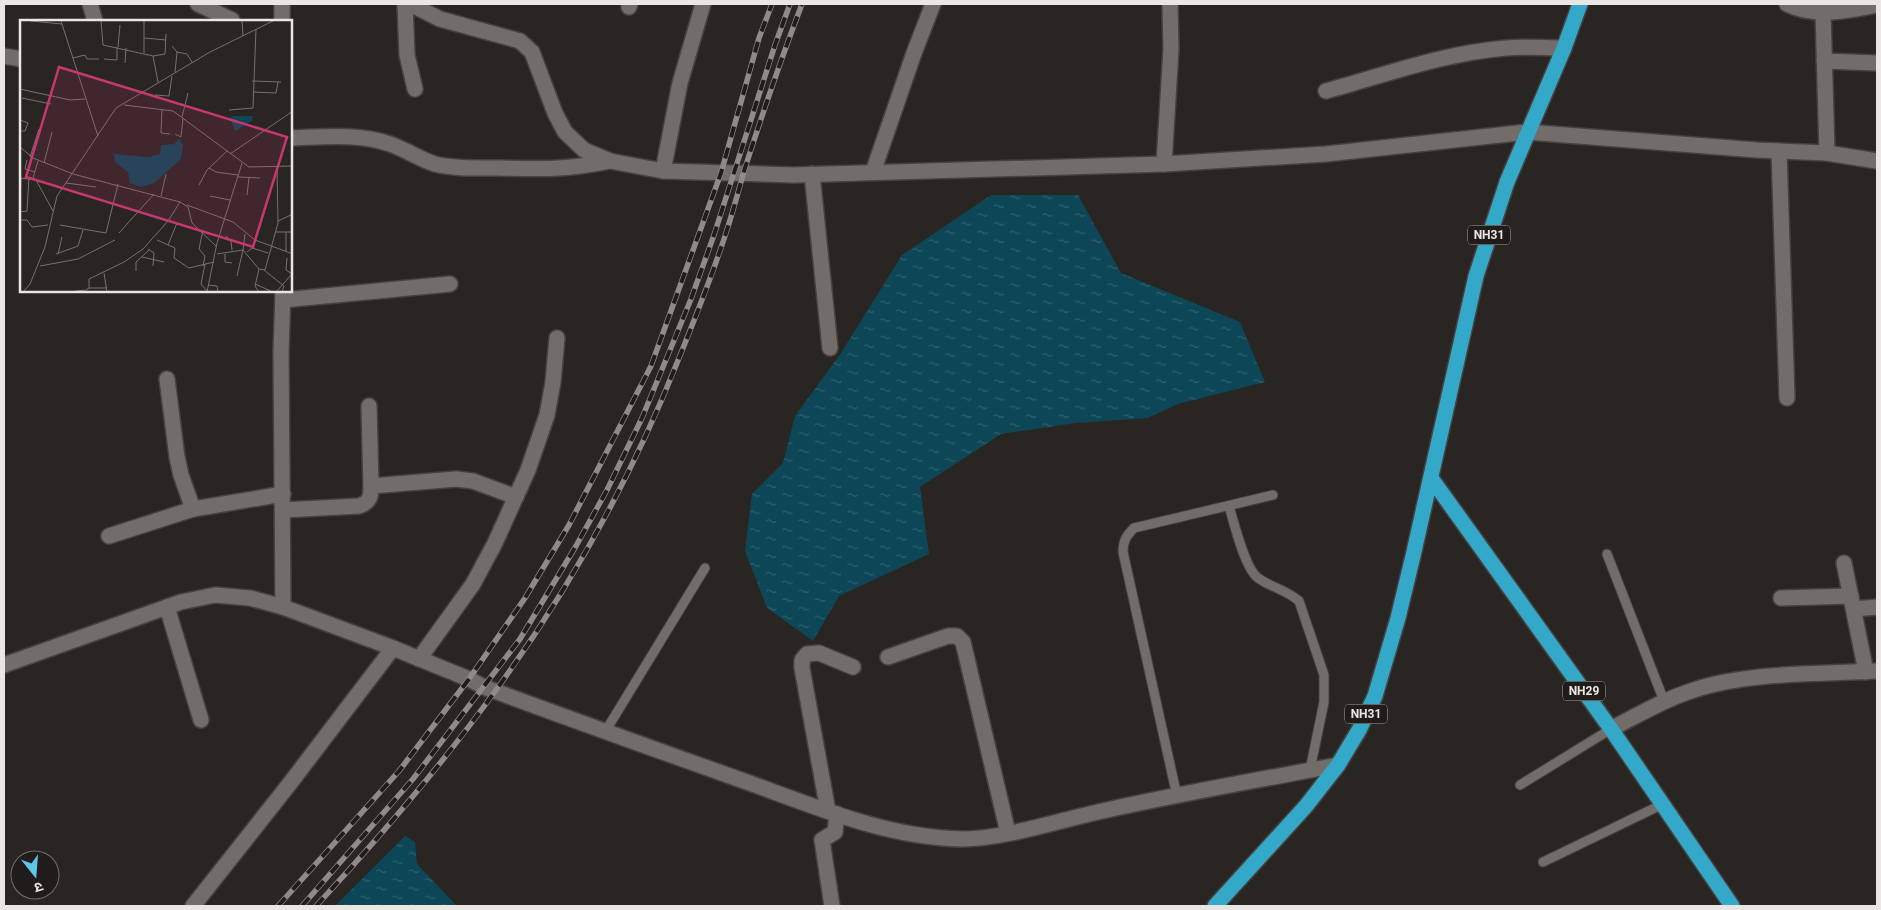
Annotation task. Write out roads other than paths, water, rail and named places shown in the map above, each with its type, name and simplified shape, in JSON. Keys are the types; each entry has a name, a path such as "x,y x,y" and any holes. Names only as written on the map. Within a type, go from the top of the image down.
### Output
{"highway":[{"name":"NH31","path":"1215,906 1306,806 1338,765 1359,730 1374,696 1398,618 1476,276 1507,182 1564,48 1580,4"},
{"name":"NH29","path":"1431,478 1611,729 1732,906"}],"street":[{"path":"90,4 94,20"},
{"path":"198,4 232,20"},
{"path":"282,4 282,20"},
{"path":"405,4 407,55 415,89"},
{"path":"663,171 680,83 703,4"},
{"path":"872,172 933,4"},
{"path":"1164,164 1171,49 1170,4"},
{"path":"1787,4 1793,7 1823,12 1877,5"},
{"path":"417,6 440,19 520,41 532,52 554,113 565,132 584,150 610,161 663,171 812,174 1164,164 1326,154 1527,132 1827,153 1877,161"},
{"path":"1823,12 1827,153"},
{"path":"1326,91 1467,53 1527,47 1564,48"},
{"path":"4,56 20,59"},
{"path":"1824,61 1877,63"},
{"path":"292,138 354,137 373,140 390,144 435,164 453,167 556,170 610,161"},
{"path":"1779,151 1787,398"},
{"path":"812,174 830,348"},
{"path":"282,608 281,352 283,296 450,284"},
{"path":"419,659 473,584 495,542 532,461 547,415 553,382 557,338"},
{"path":"167,379 178,457 193,509"},
{"path":"283,510 359,506 367,503 370,498 371,486 369,406"},
{"path":"371,486 456,479 474,481 516,497"},
{"path":"109,536 193,509 283,494"},
{"path":"1611,729 1664,702 1695,689 1726,681 1872,672 1852,602 1844,562"},
{"path":"4,664 181,602 215,595 250,598 392,648 469,679 484,687 605,732 833,812 924,836 964,839 1008,833 1177,796 1338,765"},
{"path":"1781,598 1852,602 1877,607"},
{"path":"168,607 201,720"},
{"path":"888,657 948,636 957,636 963,642 1008,833"},
{"path":"193,906 291,782 392,648"},
{"path":"832,906 822,840 837,830 802,668 802,660 807,654 819,653 853,667"}],"lane":[{"path":"1177,796 1123,552 1125,537 1134,528 1273,495"},
{"path":"1229,506 1249,567 1256,577 1290,592 1299,601 1324,675 1324,702 1310,770"},
{"path":"1607,554 1664,702"},
{"path":"605,732 706,568"},
{"path":"1520,785 1611,729"},
{"path":"1543,862 1663,804"}],"water":[{"path":"991,195 1078,195 1121,273 1240,322 1265,382 1178,404 1148,418 1076,423 1001,434 920,487 929,554 839,596 813,641 767,608 745,551 752,494 783,463 795,416 841,353 902,255"},
{"path":"405,836 415,842 417,864 457,906 335,906"}],"railway":[{"path":"278,906 399,771 469,679 525,598 569,525 651,366 721,173 759,38 772,4"},
{"path":"302,906 413,779 520,639 607,490 642,418 691,299 790,4"},
{"path":"316,906 409,801 454,746 523,652 549,613 597,532 640,449 702,300 733,212 744,171 765,108 802,4"}]}
